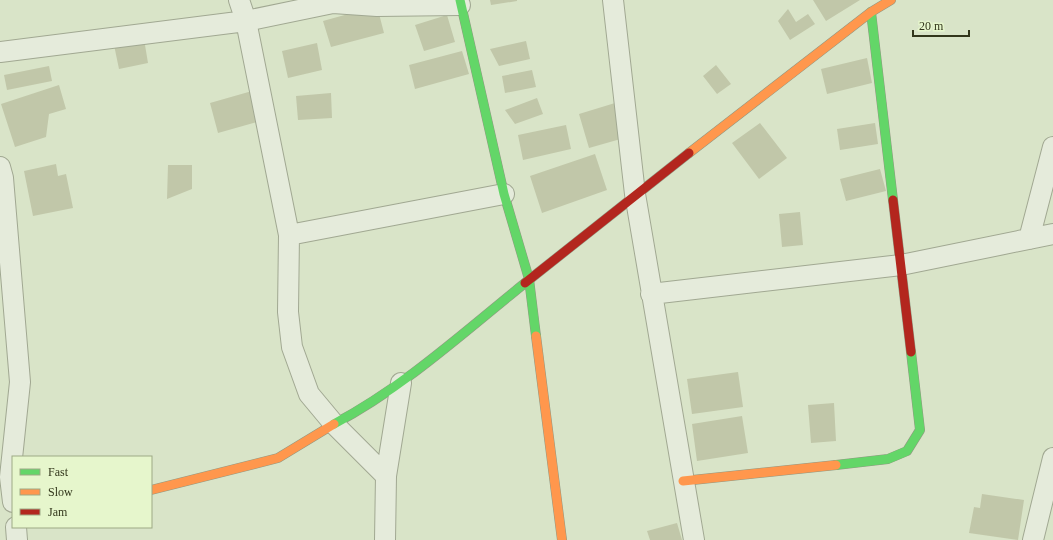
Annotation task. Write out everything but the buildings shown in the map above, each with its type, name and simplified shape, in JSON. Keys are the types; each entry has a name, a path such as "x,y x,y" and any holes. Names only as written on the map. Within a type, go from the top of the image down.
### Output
{"street":[{"path":"239,0 246,21 289,235 288,312 292,347 309,394 334,424 386,476"},
{"path":"613,0 635,194 682,481 694,540"},
{"path":"152,490 278,458 334,424 357,412 401,383 635,194 871,12 891,0"},
{"path":"0,52 246,21 333,3 377,6 460,3 504,194 529,279 562,540"},
{"path":"682,481 888,459 907,451 920,430 871,12"},
{"path":"1029,239 1053,147"},
{"path":"1,174 20,382 14,456"},
{"path":"289,235 504,194"},
{"path":"651,294 901,265 1053,234"},
{"path":"385,540 386,476 401,383"},
{"path":"1033,540 1053,458"},
{"path":"16,528 17,540"}],"traffic: fast":[{"path":"460,0 504,194 529,279 536,336"},
{"path":"871,12 893,200"},
{"path":"334,424 360,409 409,376 456,340 525,283"},
{"path":"836,465 888,459 907,451 920,430 911,352"}],"traffic: slow":[{"path":"689,153 871,12 891,0"},
{"path":"536,336 562,540"},
{"path":"152,490 278,458 334,424"},
{"path":"683,481 836,465"}],"traffic: jam":[{"path":"525,283 689,153"},
{"path":"893,200 911,352"}]}
